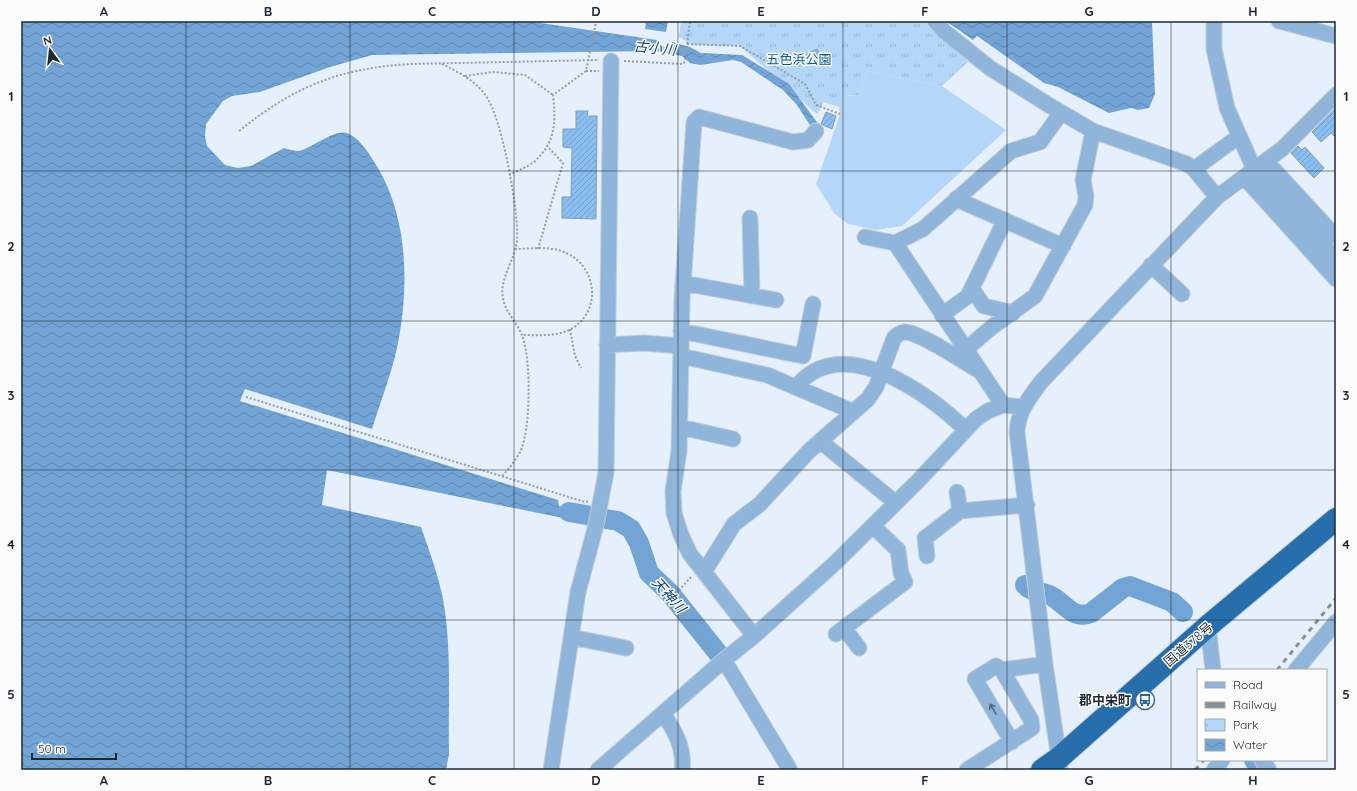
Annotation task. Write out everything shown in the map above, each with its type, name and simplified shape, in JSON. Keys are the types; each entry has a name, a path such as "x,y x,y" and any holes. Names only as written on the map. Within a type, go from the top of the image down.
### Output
{"highway":[{"name":"国道378号","path":"1042,770 1058,766 1208,626 1336,519"}],"street":[{"path":"935,21 945,32 990,68 1061,113 1093,131 1188,164 1194,169 1217,197"},
{"path":"1214,21 1214,49 1219,78 1227,108 1238,137 1255,169 1336,279"},
{"path":"1282,21 1336,36"},
{"path":"551,770 578,592 596,525 606,472 612,61"},
{"path":"1058,766 1017,432 1018,420 1023,407 1041,382 1217,197 1282,149 1336,95"},
{"path":"865,237 895,243 923,228 1011,151 1040,142 1061,113"},
{"path":"754,636 690,554 681,535 674,513 673,491 679,451 680,427 683,283 694,122 699,117 793,142 808,140 816,131"},
{"path":"965,350 992,327 1035,296 1086,205 1083,180 1093,131"},
{"path":"1194,169 1238,137"},
{"path":"1255,169 1330,241 1336,259"},
{"path":"956,199 1063,246"},
{"path":"750,218 752,296"},
{"path":"942,315 968,296 1005,220"},
{"path":"895,243 978,370 1003,405"},
{"path":"1151,265 1182,294"},
{"path":"683,283 776,300"},
{"path":"972,289 984,306 1013,313"},
{"path":"607,345 644,343 681,344 803,356 813,304"},
{"path":"702,570 734,524 760,504 820,441 868,399 882,372 894,338 897,334 904,332 916,335 978,370"},
{"path":"681,344 797,386 854,412"},
{"path":"797,386 804,378 819,369 839,364 856,365 882,372 945,410 965,429"},
{"path":"598,770 754,636 834,564 896,503 965,429 988,411 1003,405 1023,407"},
{"path":"680,427 734,439"},
{"path":"820,441 896,503"},
{"path":"957,492 960,511"},
{"path":"927,556 925,538 960,511 1027,505"},
{"path":"859,648 840,631 905,582 901,573 898,550 873,526"},
{"path":"1297,669 1336,622"},
{"path":"1208,626 1213,669"},
{"path":"571,637 626,648"},
{"path":"722,662 790,770"},
{"path":"1002,670 1045,664"},
{"path":"967,770 1012,742 1032,728 1031,720 1002,670 996,666 975,679 1012,742"},
{"path":"663,714 675,730 680,747 682,770"},
{"path":"1214,770 1221,761"},
{"path":"1263,761 1269,770"}],"path":[{"path":"239,131 285,97 308,86 332,77 383,66 588,60 658,62 678,65 685,61 690,21"},
{"path":"586,71 596,22"},
{"path":"687,44 740,46 805,84 816,104 840,114"},
{"path":"441,64 465,76 485,94 493,107 498,121 517,221 513,260 502,287 503,298 522,335 527,352 528,422 520,451 502,476"},
{"path":"553,95 586,71 598,71"},
{"path":"465,76 493,72 525,75 553,95 556,119 551,141 534,162 509,176"},
{"path":"538,249 563,163 547,146"},
{"path":"515,249 560,250 572,255 583,264 590,276 593,289 591,304 584,317 570,329 560,334 522,335"},
{"path":"570,329 575,356 581,368"},
{"path":"246,397 585,502 602,498"},
{"path":"702,570 671,598 722,662"}],"green space":[{"name":"五色浜公園","path":"681,21 931,21 968,62 942,86 867,71 859,95 844,96 839,107 824,102 817,114 740,46 693,45 679,37"},
{"path":"867,71 942,86 1006,130 902,226 876,230 848,224 834,213 816,184 840,114 839,107 844,96 859,95"}],"water":[{"path":"21,21 527,21 657,40 664,47 671,47 672,42 690,47 701,53 742,55 789,84 819,125 813,130 797,105 783,90 741,62 733,60 700,65 690,63 682,56 655,51 372,55 330,67 260,92 232,96 223,101 206,124 205,136 207,146 225,165 238,168 251,166 284,148 299,151 305,149 338,133 349,134 354,137 362,144 369,154 378,168 388,189 396,210 404,256 403,303 397,348 372,429 245,389 240,401 558,500 559,506 570,509 568,519 327,470 322,505 421,527 439,580 446,617 449,656 449,754 446,770 21,770"},
{"path":"646,21 668,21 666,32 645,29"},
{"path":"946,21 1152,21 1155,94 1149,108 1138,110 1131,108 1109,113 1058,87 1044,83 977,36 973,40"}],"building":[{"path":"817,49 822,60 811,65 807,54"},
{"path":"1336,108 1336,138 1331,133 1321,142 1312,132"},
{"path":"576,111 588,111 587,116 597,116 596,219 562,218 562,197 571,197 572,148 563,147 563,129 576,129"},
{"path":"826,112 836,116 832,129 821,124"},
{"path":"1298,146 1302,150 1305,147 1324,168 1314,178 1291,153"}],"waterway":[{"name":"天神川","path":"569,512 592,516"},
{"name":"天神川","path":"606,519 618,521 631,529 639,543 649,573 670,593 721,657"},
{"name":"古小川","path":"1025,585 1031,590 1053,597 1070,611 1080,615 1091,613 1123,588 1130,586 1172,602 1183,612"},
{"name":"古小川","path":"1255,761 1260,770"}],"railway":[{"path":"1278,669 1336,598"},
{"path":"1195,770 1203,761"}],"place":[{"name":"郡中栄町","path":"1145,700"}]}
